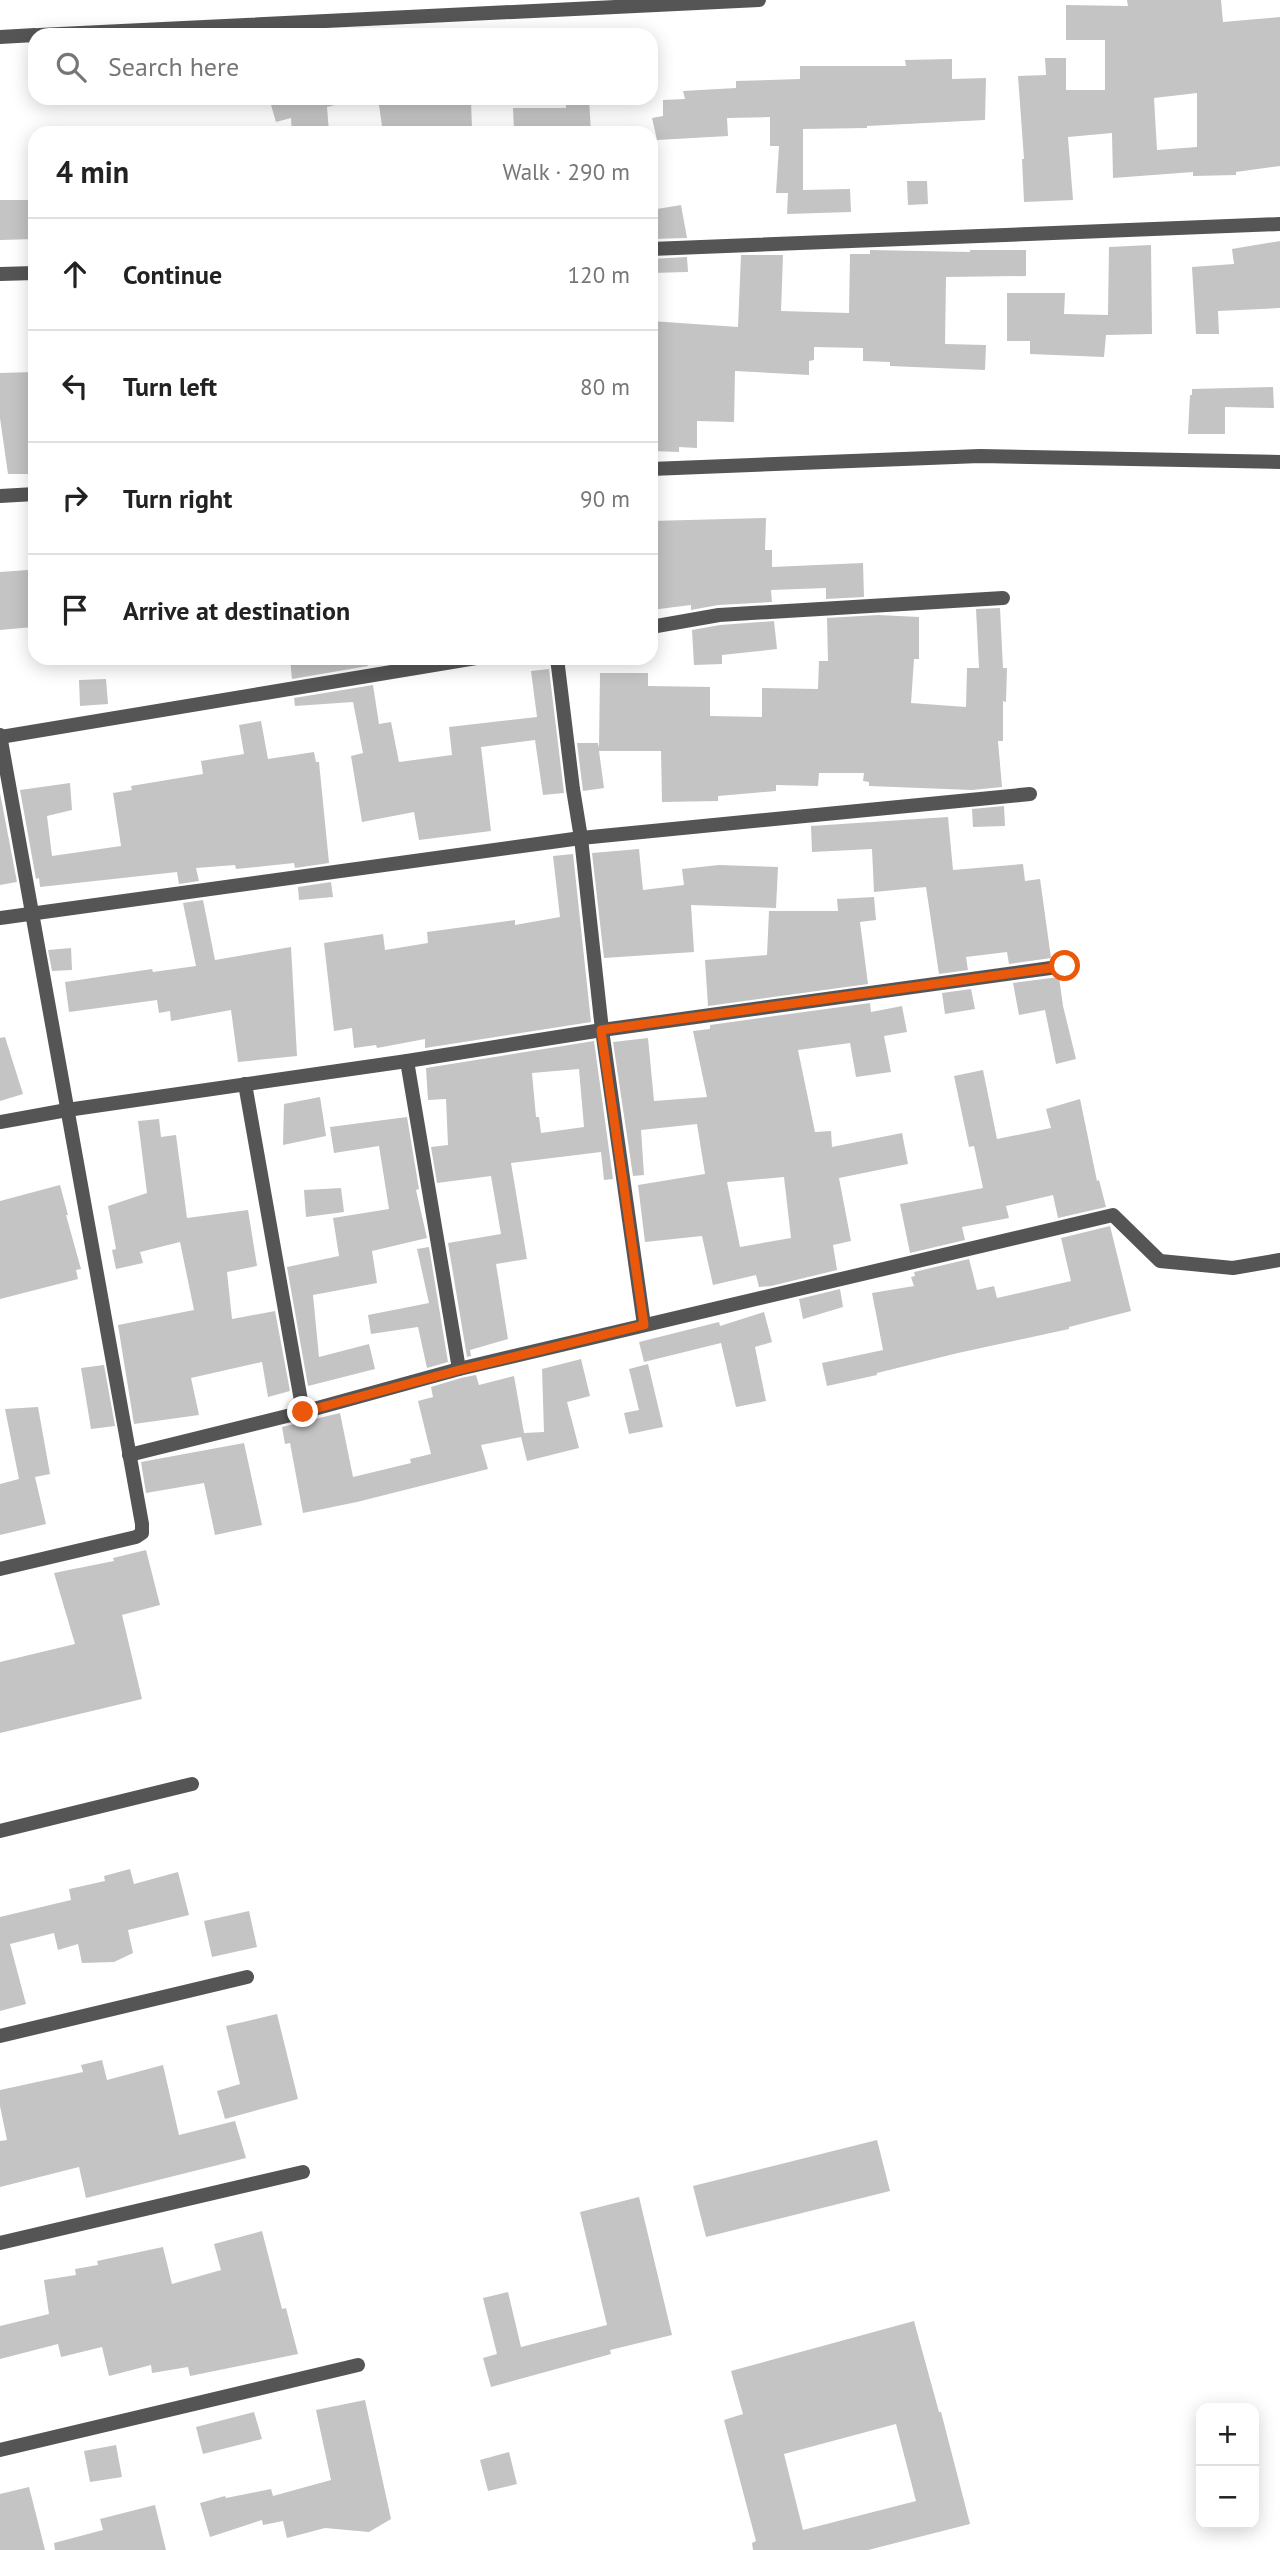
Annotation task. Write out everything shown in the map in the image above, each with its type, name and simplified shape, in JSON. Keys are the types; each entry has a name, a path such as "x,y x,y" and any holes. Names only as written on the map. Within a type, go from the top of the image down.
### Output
{"street":[{"path":"181,28 759,0"},
{"path":"0,37 28,35"},
{"path":"658,249 1280,224"},
{"path":"0,274 28,273"},
{"path":"658,470 981,456 1280,462"},
{"path":"0,496 28,494"},
{"path":"658,626 719,615 1003,598"},
{"path":"0,1569 136,1537 142,1533 142,1524 0,736 433,665"},
{"path":"558,665 581,838 601,1030 644,1325"},
{"path":"0,918 581,838 1030,794"},
{"path":"0,1122 601,1030 1065,966"},
{"path":"407,1061 459,1370"},
{"path":"245,1084 303,1412"},
{"path":"129,1455 459,1370 1113,1215 1160,1261 1233,1268 1280,1260"},
{"path":"0,1830 192,1784"},
{"path":"0,2036 247,1977"},
{"path":"0,2243 303,2172"},
{"path":"0,2450 358,2365"}],"building":[{"path":"1127,0 1221,0 1223,22 1280,17 1280,166 1236,172 1236,175 1193,176 1193,172 1113,178 1112,133 1068,137 1073,200 1024,202 1018,76 1046,75 1045,58 1066,58 1066,90 1105,90 1105,40 1066,40 1066,5 1128,6","holes":["1197,93 1197,147 1157,150 1154,98"]},
{"path":"952,59 952,79 986,78 985,120 867,128 803,129 803,190 850,189 851,212 787,214 788,193 776,193 779,146 770,146 770,117 727,118 728,136 658,140 658,126 654,126 652,118 663,116 663,100 685,99 683,91 736,88 736,81 800,79 800,66 906,66 905,60"},
{"path":"271,105 335,105 327,107 329,126 292,126 291,118 276,122"},
{"path":"379,105 471,105 472,126 382,126"},
{"path":"566,105 589,105 591,126 514,126 513,108 566,108"},
{"path":"907,181 927,181 928,204 908,205"},
{"path":"0,200 28,200 28,239 0,240"},
{"path":"681,205 687,238 658,239 658,209"},
{"path":"1280,241 1280,308 1218,311 1219,334 1196,334 1192,267 1234,264 1232,249"},
{"path":"1151,245 1152,334 1106,335 1104,357 1030,354 1030,341 1007,341 1007,293 1065,293 1064,314 1108,315 1109,247"},
{"path":"870,250 1026,250 1026,276 946,277 945,344 986,345 985,370 890,366 890,362 863,361 863,348 814,347 814,360 809,361 809,375 735,371 734,422 697,421 697,448 679,447 679,452 658,451 658,321 738,327 741,255 783,255 781,311 849,313 850,254 870,254"},
{"path":"687,257 688,272 658,273 658,259"},
{"path":"28,372 28,474 8,474 0,418 0,373"},
{"path":"1273,387 1274,408 1225,407 1225,434 1188,434 1192,389"},
{"path":"766,518 765,550 772,550 772,567 863,563 864,597 826,599 826,588 771,590 772,602 718,605 691,610 691,605 658,609 658,521"},
{"path":"28,570 28,627 0,630 0,572"},
{"path":"1000,608 1003,668 1007,668 1006,702 1003,701 1003,741 998,741 1002,787 972,790 869,786 869,782 863,781 864,773 819,773 818,786 776,785 776,791 718,796 718,801 662,802 661,751 599,751 604,788 583,791 577,743 598,743 599,748 600,673 648,673 648,686 710,687 710,716 762,717 762,688 818,689 819,661 828,661 827,618 878,615 919,617 919,659 914,659 911,703 966,707 967,668 979,668 976,609"},
{"path":"774,621 777,649 722,655 722,664 694,665 692,630"},
{"path":"291,665 368,666 292,679"},
{"path":"549,669 564,793 543,795 535,740 481,747 491,831 419,840 414,812 362,822 351,756 363,753 353,702 295,706 294,698 373,685 379,724 391,722 399,762 452,755 449,727 537,717 531,671"},
{"path":"106,679 108,704 80,706 79,680"},
{"path":"261,721 268,759 314,752 316,762 319,762 329,863 295,868 294,863 236,869 235,865 196,868 199,881 179,884 177,872 40,887 39,878 36,879 20,790 70,783 72,810 47,816 52,856 121,846 113,793 132,790 131,786 203,774 201,761 244,754 239,725"},
{"path":"0,793 17,882 0,885"},
{"path":"1004,806 1005,826 973,827 972,809"},
{"path":"948,817 953,870 1023,864 1025,881 1040,879 1051,958 1009,964 1007,952 966,957 968,970 939,974 926,887 874,892 872,849 812,852 811,826"},
{"path":"639,849 643,890 684,885 682,869 719,865 778,867 776,908 691,905 694,952 604,958 592,853"},
{"path":"573,854 591,1022 425,1048 425,1039 377,1048 376,1045 354,1048 352,1028 334,1031 324,943 383,934 385,950 428,943 427,932 515,920 515,925 560,917 553,856"},
{"path":"331,882 333,897 299,900 298,887"},
{"path":"874,897 876,920 860,922 868,984 708,1006 705,960 767,955 769,911 838,911 837,899"},
{"path":"203,900 215,960 291,947 297,1056 238,1062 231,1010 171,1021 170,1011 159,1013 157,1000 69,1012 65,982 152,969 153,972 196,966 183,903"},
{"path":"71,948 72,970 52,971 48,950"},
{"path":"1059,977 1076,1059 1056,1064 1045,1010 1019,1015 1013,983"},
{"path":"971,989 975,1009 945,1014 942,993"},
{"path":"870,1003 871,1012 902,1006 907,1032 884,1036 891,1072 856,1077 850,1043 798,1050 815,1132 831,1131 832,1147 902,1133 908,1164 839,1178 851,1241 833,1245 837,1270 771,1286 759,1287 756,1275 713,1285 702,1236 645,1242 638,1185 705,1174 697,1124 641,1130 644,1175 633,1176 613,1042 648,1038 654,1101 707,1097 693,1031 710,1029 710,1025","holes":["784,1177 791,1238 740,1247 727,1182"]},
{"path":"5,1037 23,1094 0,1101 0,1038"},
{"path":"594,1041 613,1179 604,1180 601,1152 511,1163 527,1259 496,1264 508,1339 470,1350 471,1356 467,1357 448,1243 501,1234 491,1176 437,1183 431,1147 448,1145 446,1099 428,1100 426,1068","holes":["579,1069 584,1127 541,1133 539,1117 536,1117 532,1073"]},
{"path":"983,1070 997,1139 1051,1128 1046,1109 1080,1099 1097,1181 1099,1180 1106,1207 1058,1218 1053,1195 1006,1206 1009,1218 962,1227 965,1240 910,1253 900,1204 983,1188 974,1146 969,1147 954,1076"},
{"path":"320,1097 326,1136 283,1145 284,1104"},
{"path":"407,1117 419,1189 416,1190 427,1238 372,1251 377,1283 313,1295 319,1357 369,1344 375,1369 308,1386 287,1267 339,1256 333,1218 389,1209 379,1146 334,1153 330,1127"},
{"path":"159,1119 161,1137 176,1135 187,1218 248,1210 257,1266 227,1272 232,1319 275,1311 290,1391 268,1397 262,1362 191,1378 199,1415 134,1424 118,1325 194,1310 180,1242 140,1252 143,1263 116,1269 112,1250 116,1249 108,1206 147,1193 138,1121"},
{"path":"60,1185 81,1269 76,1270 78,1279 0,1299 0,1201"},
{"path":"341,1188 344,1212 306,1217 304,1190"},
{"path":"1110,1226 1131,1311 1069,1329 827,1386 822,1363 883,1350 872,1293 914,1286 911,1277 915,1276 914,1272 969,1259 977,1290 994,1286 997,1298 1071,1281 1061,1238"},
{"path":"429,1247 448,1362 427,1368 418,1327 371,1334 368,1315 429,1303 417,1249"},
{"path":"840,1289 843,1307 803,1319 799,1299"},
{"path":"764,1312 772,1342 755,1347 766,1401 736,1407 721,1343 644,1362 639,1342 719,1322 720,1326"},
{"path":"581,1359 590,1396 567,1402 579,1448 527,1461 521,1437 481,1445 488,1469 303,1513 290,1443 285,1444 282,1427 340,1413 353,1477 411,1463 410,1459 431,1454 418,1401 433,1397 431,1387 461,1378 476,1375 479,1385 514,1376 524,1433 544,1432 542,1369"},
{"path":"648,1364 663,1427 629,1434 624,1413 639,1410 629,1369"},
{"path":"104,1365 115,1426 91,1429 81,1368"},
{"path":"38,1407 50,1474 35,1477 46,1524 0,1535 0,1484 19,1479 5,1409"},
{"path":"244,1443 262,1525 215,1535 204,1483 146,1493 141,1462"},
{"path":"146,1550 160,1605 122,1615 142,1699 0,1733 0,1662 75,1644 54,1573 114,1561 113,1558"},
{"path":"130,1869 134,1884 178,1872 189,1915 128,1930 133,1953 114,1962 82,1963 78,1944 58,1950 54,1933 10,1944 26,2004 0,2011 0,1917 71,1900 69,1889 105,1881 104,1876"},
{"path":"249,1911 257,1947 212,1957 204,1921"},
{"path":"277,2014 298,2099 225,2119 217,2091 240,2084 226,2026"},
{"path":"102,2060 107,2080 163,2065 179,2135 235,2121 246,2158 86,2198 79,2167 0,2187 0,2141 7,2140 0,2106 0,2090 83,2072 81,2065"},
{"path":"877,2140 890,2191 706,2237 693,2186"},
{"path":"639,2197 672,2335 610,2350 611,2354 491,2387 483,2358 497,2354 483,2298 508,2292 521,2347 607,2325 580,2212"},
{"path":"262,2231 282,2309 286,2308 298,2354 190,2376 188,2367 152,2373 151,2365 109,2376 102,2347 61,2357 58,2344 0,2359 0,2326 49,2314 44,2280 76,2275 75,2269 98,2265 97,2261 163,2247 172,2284 221,2270 214,2244"},
{"path":"914,2321 970,2524 868,2550 753,2550 752,2543 756,2541 724,2420 743,2414 731,2371","holes":["896,2424 916,2501 803,2530 784,2454"]},
{"path":"365,2400 391,2519 369,2532 325,2528 287,2538 283,2521 263,2525 262,2520 210,2537 200,2503 271,2489 273,2496 331,2480 316,2410"},
{"path":"254,2412 262,2439 203,2454 196,2427"},
{"path":"116,2445 122,2477 90,2482 84,2451"},
{"path":"509,2452 517,2484 488,2491 480,2460"},
{"path":"29,2487 45,2550 0,2550 0,2494"},
{"path":"155,2505 166,2550 55,2550 54,2543 103,2530 100,2519"}],"route":[{"path":"303,1412 459,1370 644,1325 601,1030 1065,966"}]}
